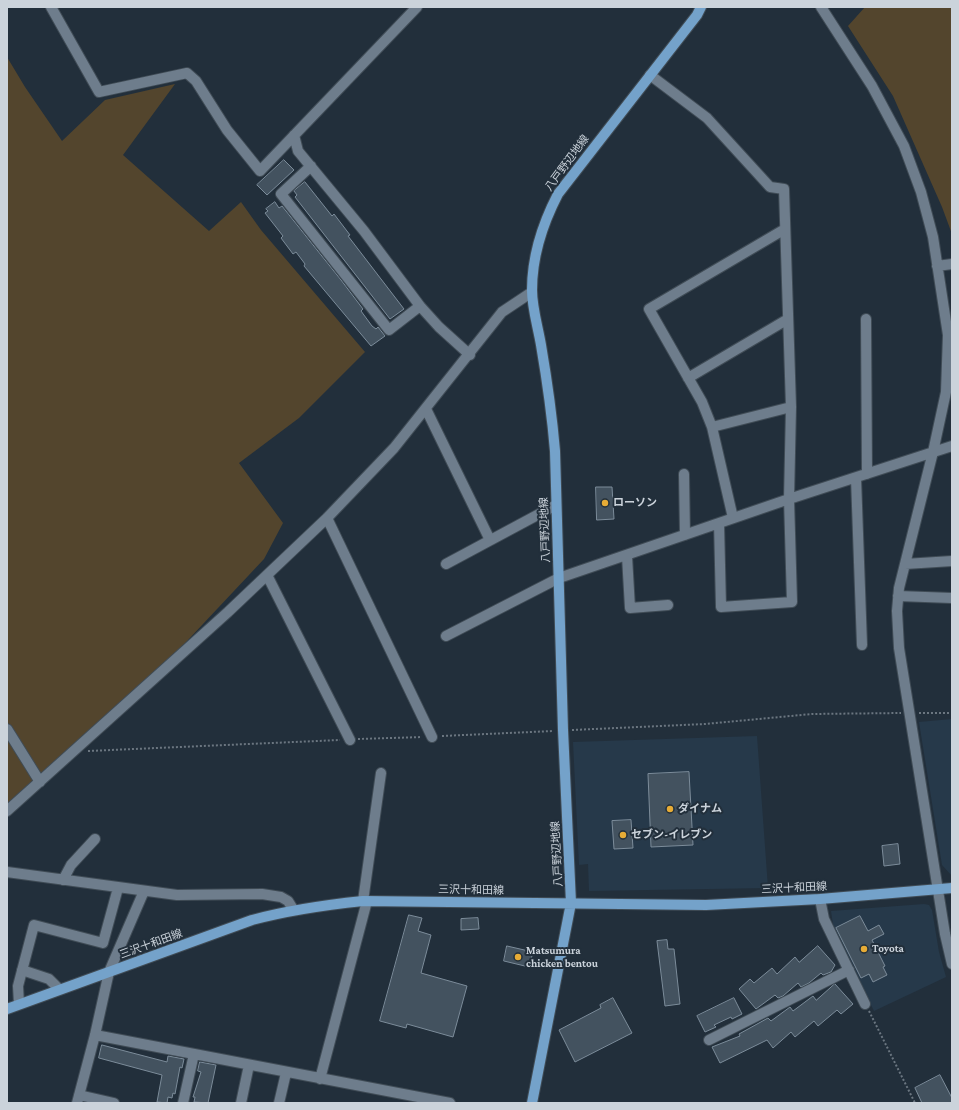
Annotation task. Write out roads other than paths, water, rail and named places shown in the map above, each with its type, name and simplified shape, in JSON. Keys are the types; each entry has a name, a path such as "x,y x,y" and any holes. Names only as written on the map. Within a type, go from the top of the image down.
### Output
{"main road":[{"name":"八戸野辺地線","path":"532,1103 571,903 563,730 559,578 552,411 532,292 533,270 538,246 549,211 558,194 701,7"},
{"name":"三沢十和田線","path":"7,1009 252,920 293,909 365,901 706,905 820,899 952,888"}],"street":[{"path":"51,7 99,92 187,73 196,81 227,130 260,170 417,7"},
{"path":"821,7 872,86 904,146 921,192 933,237 950,336 946,392 934,452 905,564 898,596 897,612 899,648 909,713 937,889 952,964"},
{"path":"650,75 707,118 770,187 784,189 791,407 789,499 792,602 721,607 719,523"},
{"path":"294,134 298,151 364,231 420,306 439,327 470,355"},
{"path":"311,166 281,194 389,330 420,306"},
{"path":"733,518 712,427 702,402 648,309 785,229"},
{"path":"937,266 952,264"},
{"path":"7,811 74,752 327,518 394,448 470,355 502,312 532,292"},
{"path":"688,378 788,319"},
{"path":"866,319 867,474"},
{"path":"712,427 791,407"},
{"path":"426,408 490,540"},
{"path":"446,636 559,578 627,556 789,499 952,446"},
{"path":"684,474 686,535"},
{"path":"856,478 862,645"},
{"path":"446,564 556,505"},
{"path":"327,518 432,737"},
{"path":"627,556 630,608 668,605"},
{"path":"905,564 952,561"},
{"path":"267,575 350,740"},
{"path":"898,596 952,598"},
{"path":"7,729 40,782"},
{"path":"320,1079 365,901 381,773"},
{"path":"63,880 71,865 95,839"},
{"path":"7,872 177,895 262,894 281,897 288,901 293,909"},
{"path":"19,1004 18,986 34,925 103,943 118,888"},
{"path":"114,1103 78,1099 95,1035 109,972 144,891"},
{"path":"820,899 824,918 865,1004"},
{"path":"22,970 49,979 59,989"},
{"path":"710,1040 849,970"},
{"path":"95,1035 450,1103"},
{"path":"183,1103 194,1054"},
{"path":"241,1103 249,1065"},
{"path":"279,1103 286,1072"}],"place":[{"name":"ローソン","path":"605,503"},
{"name":"ダイナム","path":"670,809"},
{"name":"セブン-イレブン","path":"623,835"},
{"name":"Toyota","path":"864,949"},
{"name":"Matsumura chicken bentou","path":"518,957"}]}
